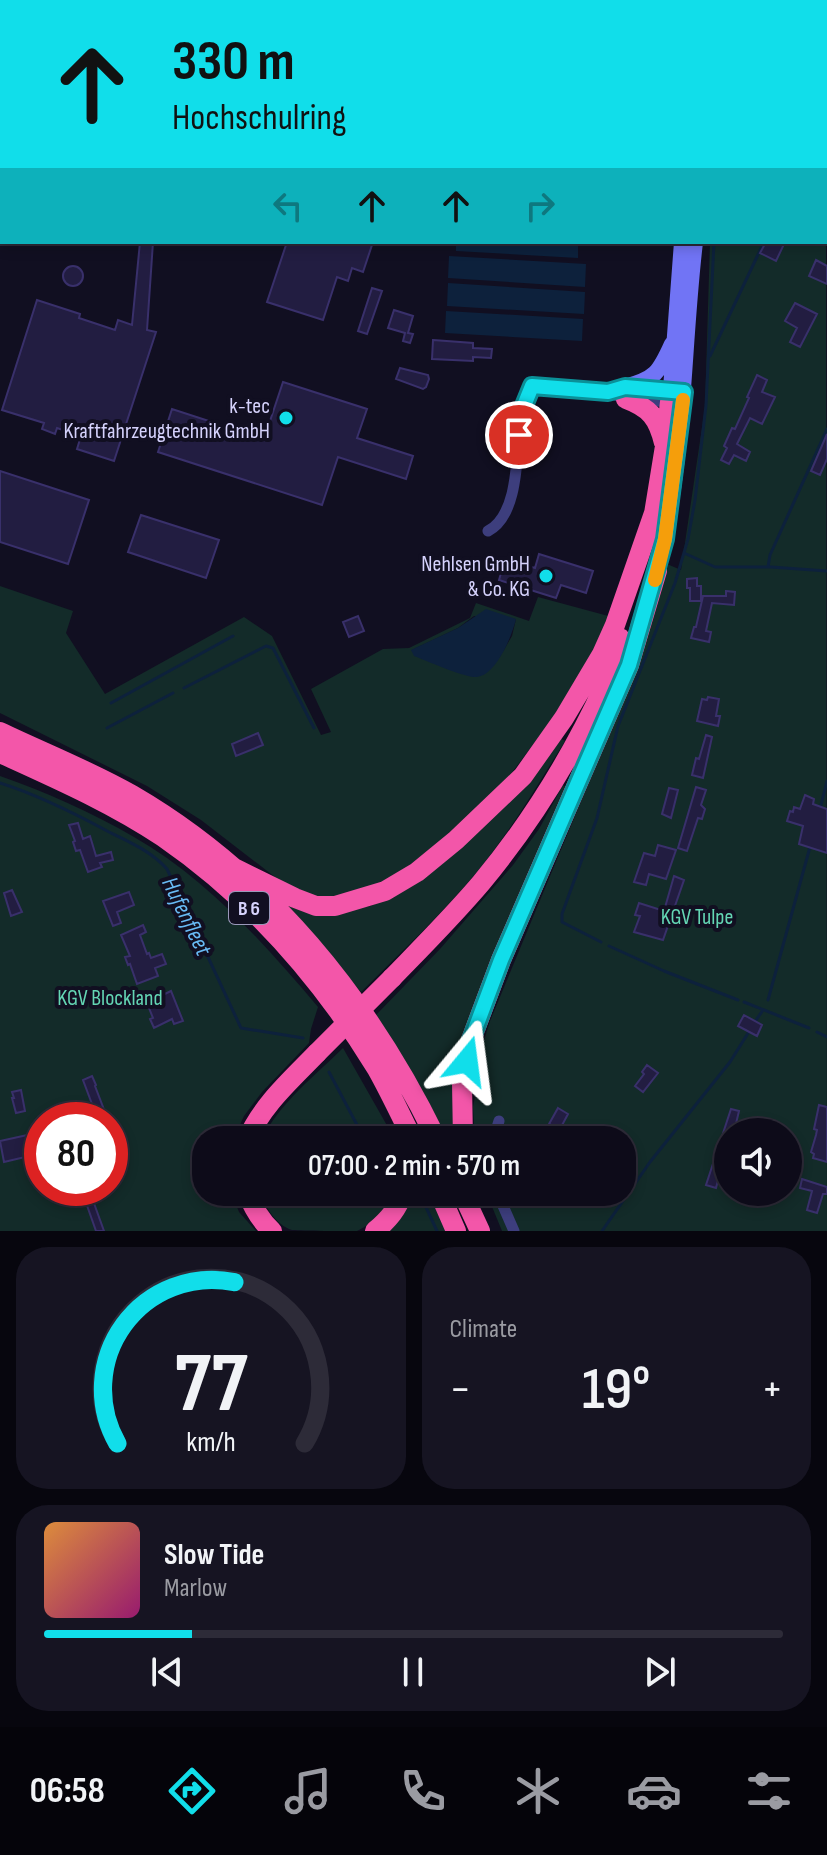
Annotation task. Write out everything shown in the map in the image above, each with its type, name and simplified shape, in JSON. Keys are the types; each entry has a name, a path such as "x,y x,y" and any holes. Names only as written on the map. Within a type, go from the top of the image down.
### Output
{"highway":[{"path":"620,393 651,413 660,427 665,446"},
{"path":"606,683 644,568 665,446 677,397"},
{"path":"232,867 316,906 335,906 385,891 417,872 456,840 523,776 564,718 602,654 615,625 654,513"},
{"path":"254,1126 271,1101 461,906 513,843 561,771 628,644 657,571"},
{"path":"463,1126 462,1083 471,1040 501,960 629,665 657,571"},
{"name":"B 6","path":"0,732 130,794 184,829 259,890 353,996 415,1094 430,1126"},
{"name":"B 6","path":"0,753 84,792 163,838 240,899 272,930 322,988 378,1071 405,1126"},
{"path":"0,765 84,792"},
{"path":"253,1206 272,1231"},
{"path":"375,1231 397,1206"},
{"path":"445,1206 456,1231"},
{"path":"468,1206 480,1231"},
{"path":"479,1206 487,1231"}],"street":[{"path":"677,397 676,336 682,244"},
{"path":"657,571 665,539 695,244"},
{"path":"620,393 646,382 655,373 676,336"},
{"path":"488,531 497,527 510,500 516,475 521,413 532,386 677,397"},
{"path":"497,1126 499,1121"},
{"path":"503,1206 514,1231"}],"green space":[{"name":"KGV Tulpe","path":"710,244 826,244 827,1231 502,1231 492,1206 636,1206 636,1126 474,1126 473,1107 480,1069 479,1056 490,1021 601,753 667,564 681,570 705,407"},
{"path":"0,586 73,611 66,633 105,694 244,617 272,636 321,735 331,732 311,689 383,649 409,648 470,618 476,603 529,621 538,597 612,617 599,645 550,722 507,779 473,816 390,880 351,895 317,897 284,884 201,820 147,786 0,713","holes":["474,616 516,619 512,636 499,658 412,650 458,628"]},
{"path":"558,737 565,741 523,808 476,873 361,992 295,915 266,887 334,912 371,906 411,886"},
{"name":"KGV Blockland","path":"0,776 85,811 134,837 186,872 277,959 318,1007 309,1043 262,1092 239,1126 192,1126 192,1206 237,1206 256,1231 0,1231"},
{"path":"563,785 568,789 471,1016 459,1126 439,1126 376,1015 440,949 513,865 539,829"},
{"path":"343,1048 387,1126 270,1126 309,1080"},
{"path":"266,1206 386,1206 370,1224 357,1231 292,1230 272,1215"},
{"path":"399,1206 434,1206 446,1231 382,1231"}],"water":[{"path":"456,244 578,244 578,258 456,251"},
{"path":"449,256 586,264 585,287 448,278"},
{"path":"448,283 585,292 584,314 447,306"},
{"path":"446,311 583,319 582,341 445,333"},
{"path":"486,609 516,619 511,636 495,664 482,676 468,676 414,656 411,650 458,628"}],"building":[{"path":"140,244 153,244 147,330 156,332 114,461 77,449 81,436 57,428 55,434 42,429 44,423 2,410 37,300 115,330 118,320 132,325"},
{"path":"286,244 372,244 363,272 352,268 348,281 337,277 323,320 267,302"},
{"path":"765,244 784,244 776,261 760,253"},
{"path":"816,260 827,266 827,284 809,276"},
{"path":"73,266 80,269 83,276 80,283 73,286 66,283 63,276 66,269"},
{"path":"372,288 382,291 367,334 358,331"},
{"path":"795,303 817,314 800,347 790,342 797,328 785,321"},
{"path":"394,310 413,316 408,333 413,334 410,343 403,341 405,333 388,328"},
{"path":"433,340 473,343 473,348 492,349 491,358 473,357 473,361 432,359"},
{"path":"400,368 428,375 426,387 423,389 396,379"},
{"path":"757,375 767,380 762,392 775,397 762,424 750,418 737,444 750,452 746,461 734,455 729,464 721,460 727,448 724,446 732,428 735,429"},
{"path":"283,382 367,409 357,438 413,456 406,479 338,457 322,505 158,452 172,409 264,439"},
{"path":"827,434 827,459 820,475 811,471"},
{"path":"0,471 89,500 68,564 0,542"},
{"path":"141,515 219,540 206,578 128,552"},
{"name":"Nehlsen GmbH & Co. KG","path":"539,554 593,571 586,593 561,585 556,598 499,580 505,559 535,568"},
{"path":"697,578 697,586 701,586 701,601 690,601 687,579"},
{"path":"726,591 735,592 734,605 712,603 706,631 711,632 709,642 691,638 703,596 726,596"},
{"path":"358,616 364,631 349,637 343,622"},
{"path":"708,697 719,699 718,726 697,721 702,699 707,700"},
{"path":"258,733 263,745 236,756 232,744"},
{"path":"706,735 712,737 703,778 692,775"},
{"path":"696,787 706,790 701,805 705,809 702,819 698,818 687,851 678,848"},
{"path":"669,788 678,790 671,818 662,814"},
{"path":"805,795 814,799 813,804 827,809 827,853 799,844 803,826 787,821 794,807 800,809"},
{"path":"78,823 83,839 90,836 96,856 111,852 113,860 100,863 102,867 88,872 80,850 76,851 69,825"},
{"path":"658,845 676,850 666,879 649,874 646,885 634,882 644,853 655,856"},
{"path":"674,876 684,880 663,940 634,932 640,916 635,915 639,903 664,911"},
{"path":"12,890 22,912 11,916 4,893"},
{"path":"129,892 134,905 117,912 121,923 113,926 103,901"},
{"path":"143,925 146,932 140,935 147,954 151,958 162,954 166,964 155,968 158,976 137,984 125,957 130,956 121,935"},
{"path":"163,991 165,994 171,991 183,1021 174,1024 172,1019 154,1028 145,998"},
{"path":"744,1015 762,1025 757,1036 738,1026"},
{"path":"647,1065 658,1073 643,1092 635,1086"},
{"path":"92,1076 101,1102 91,1102 83,1080"},
{"path":"21,1090 24,1111 16,1113 12,1092"},
{"path":"819,1105 827,1107 827,1162 813,1158 811,1152"},
{"path":"558,1108 568,1114 562,1126 549,1124"},
{"path":"731,1109 739,1111 737,1118 728,1118"},
{"path":"24,1136 24,1157 4,1162 0,1141"},
{"path":"714,1161 714,1187 706,1185"},
{"path":"802,1179 827,1187 827,1194 823,1194 817,1213 807,1210 812,1191 802,1188"},
{"path":"87,1206 95,1206 104,1231 96,1231"}],"waterway":[{"path":"601,942 562,922 562,914 597,818 618,726 675,583 688,539 706,405 714,244"},
{"path":"710,356 763,244"},
{"path":"768,567 770,555 827,429"},
{"path":"684,553 715,567 827,571"},
{"path":"111,703 233,636"},
{"path":"184,688 266,646 273,648 314,728"},
{"path":"107,728 173,693"},
{"path":"820,809 827,781"},
{"name":"Hufenfleet","path":"0,783 69,811 155,857 167,869 241,1028 303,1038"},
{"path":"768,1000 810,847"},
{"path":"609,946 738,1000"},
{"path":"744,1002 809,1028"},
{"path":"754,1023 763,1010"},
{"path":"602,1231 650,1162 730,1062 750,1030"},
{"path":"817,1032 827,1037"},
{"name":"Hufenfleet","path":"329,1072 358,1126"},
{"name":"Hufenfleet","path":"425,1206 437,1231"}],"slow traffic":[{"path":"655,580 665,539 683,400"}],"place":[{"name":"k-tec Kraftfahrzeugtechnik GmbH","path":"286,418"},
{"name":"Nehlsen GmbH & Co. KG","path":"546,576"}],"route":[{"path":"467,1061 471,1040 501,960 629,665 665,539 684,392 625,387 608,392 532,386 521,413 519,435"}]}
